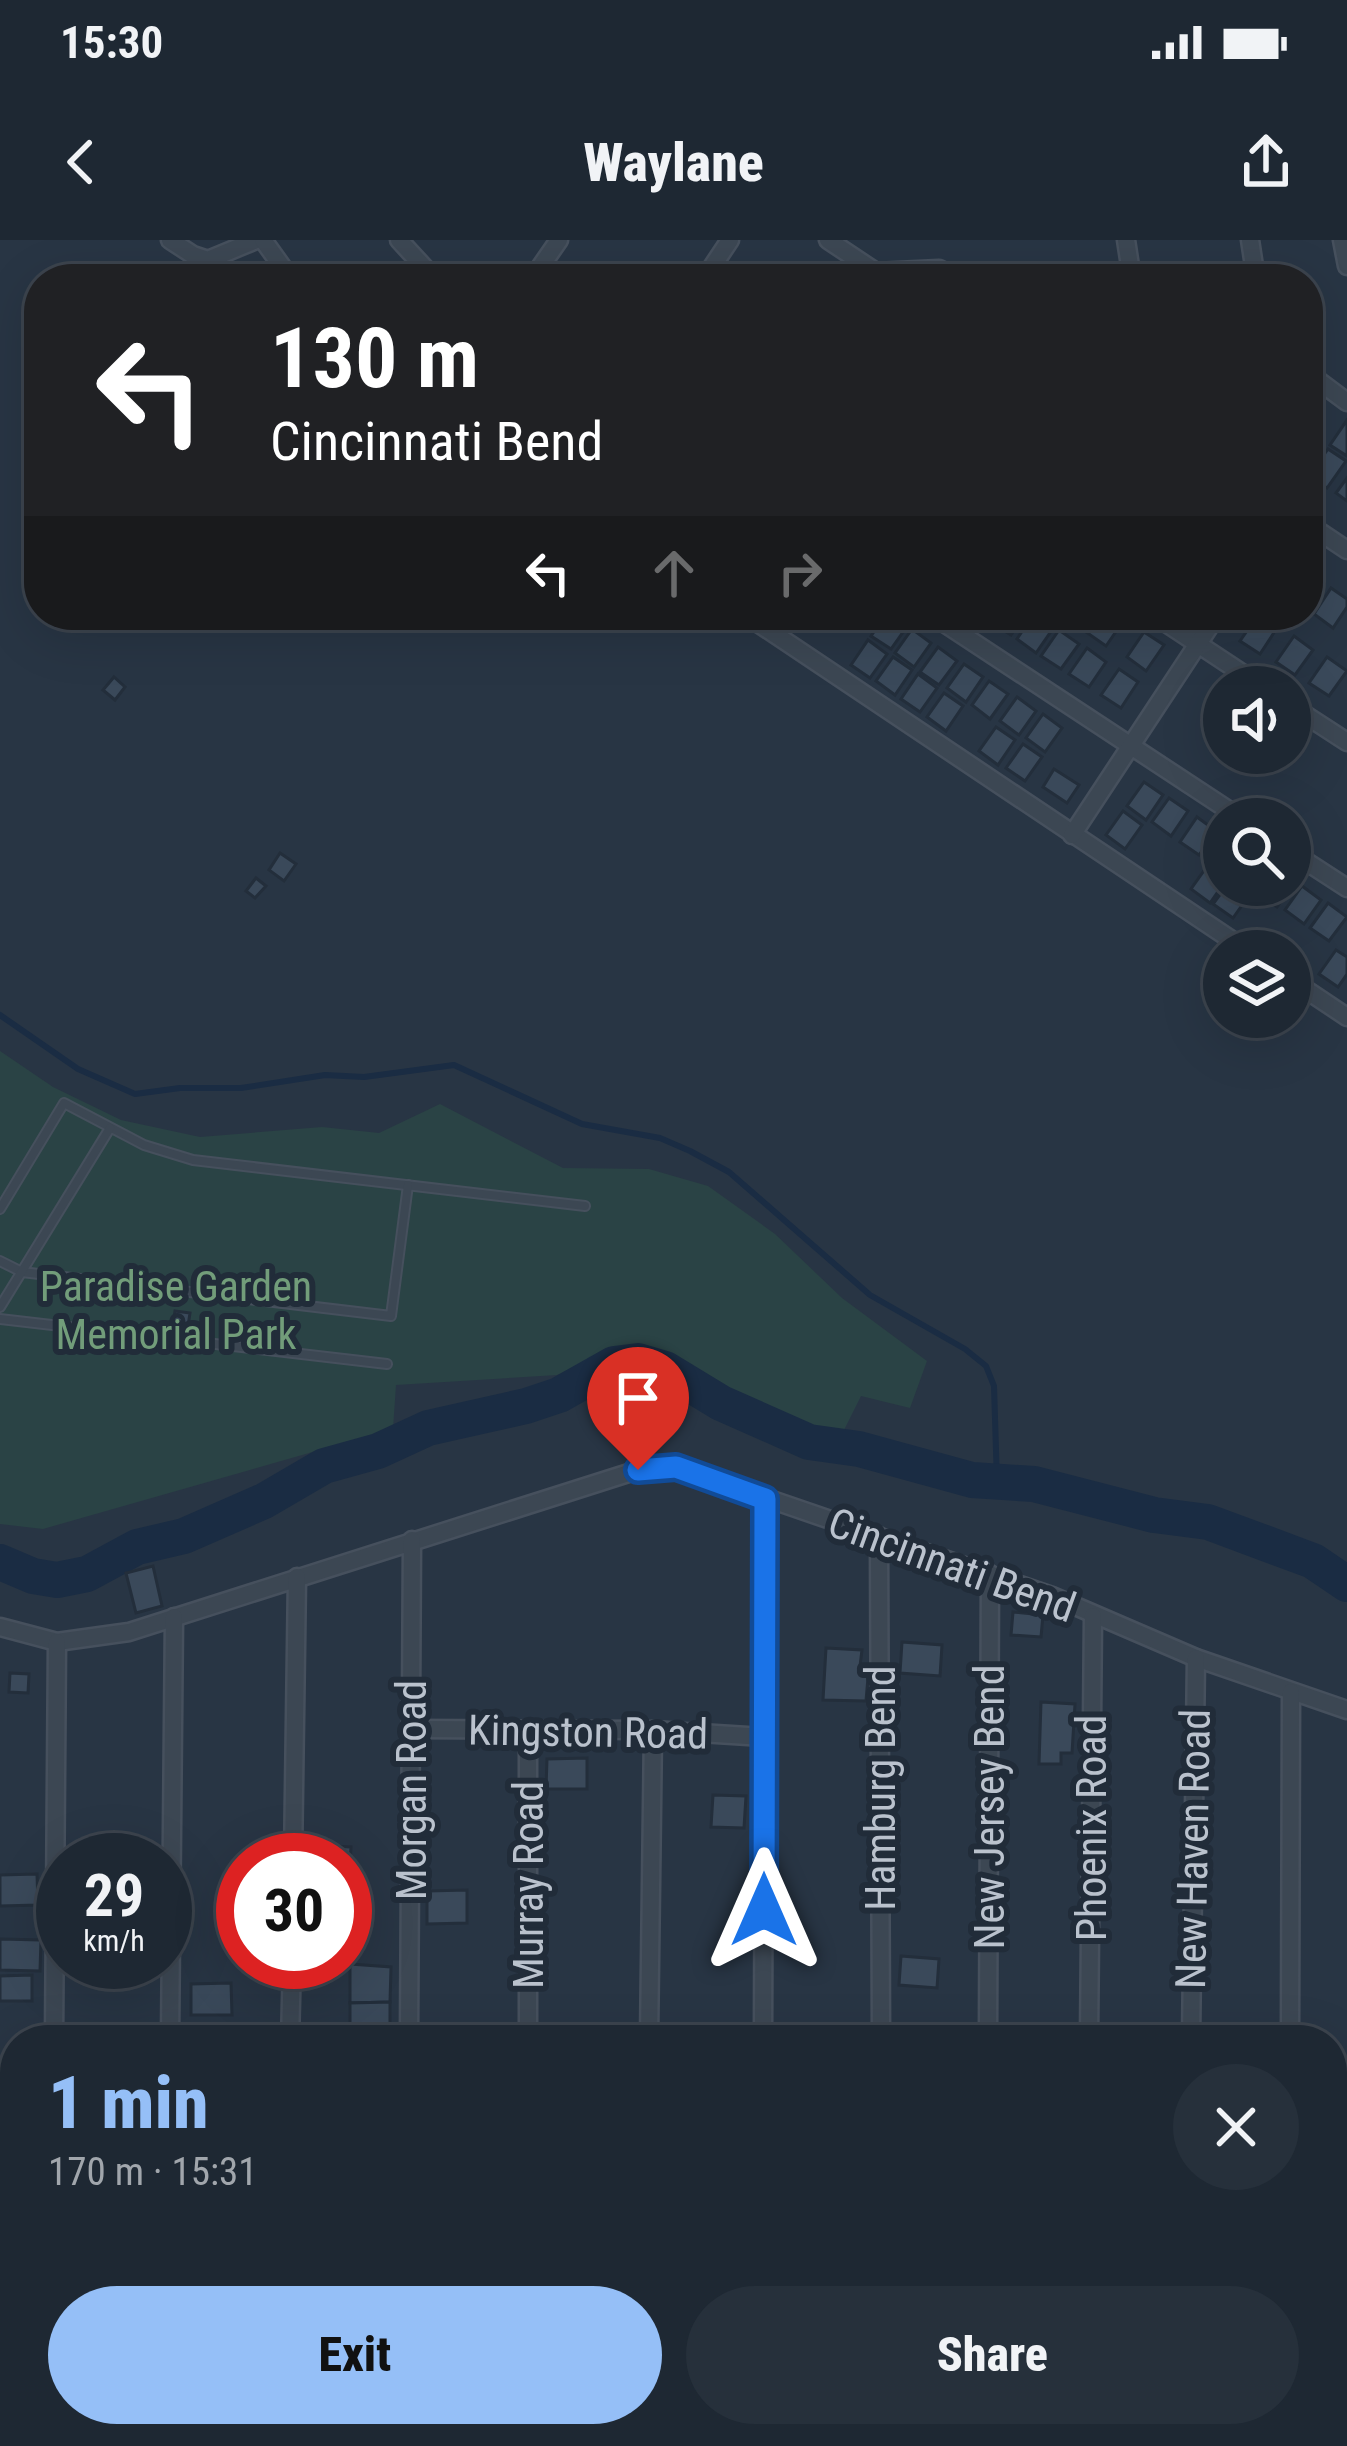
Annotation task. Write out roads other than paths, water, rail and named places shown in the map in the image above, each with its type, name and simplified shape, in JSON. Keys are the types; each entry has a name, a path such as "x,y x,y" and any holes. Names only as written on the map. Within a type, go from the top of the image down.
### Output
{"street":[{"path":"170,240 208,260 260,240 279,264"},
{"path":"399,240 421,264"},
{"path":"828,240 859,264"},
{"path":"1342,240 1347,266"},
{"path":"768,630 1216,930"},
{"path":"955,630 1210,798"},
{"path":"1176,630 1230,666"},
{"path":"1072,835 1207,630"},
{"path":"1311,719 1347,742"},
{"path":"1311,864 1347,888"},
{"path":"1311,993 1347,1017"},
{"name":"Cincinnati Bend","path":"0,1628 57,1642 116,1634 657,1466 676,1467 1052,1595 1196,1658 1347,1710"},
{"path":"763,2025 765,1499"},
{"name":"Hamburg Bend","path":"879,1536 881,2025"},
{"name":"Morgan Road","path":"409,2025 412,1540"},
{"name":"New Jersey Bend","path":"988,2025 990,1574"},
{"path":"293,1833 297,1577"},
{"name":"Phoenix Road","path":"1089,2025 1093,1616"},
{"path":"170,2025 174,1617"},
{"path":"54,2025 57,1642"},
{"name":"New Haven Road","path":"1191,2025 1196,1658"},
{"path":"1290,2025 1291,1691"},
{"name":"Kingston Road","path":"412,1729 652,1730 764,1738"},
{"name":"Murray Road","path":"528,1730 528,2025"},
{"path":"649,2025 652,1730"},
{"path":"290,2025 291,1989"}],"lane":[{"path":"0,1209 64,1103 161,1152 193,1160 585,1206"},
{"path":"0,1307 110,1128"},
{"path":"0,1261 22,1272 391,1316 408,1185"},
{"path":"0,1318 387,1364"}],"waterway":[{"path":"0,1015 78,1069 135,1094 241,1088 325,1075 364,1077 454,1065 582,1124 660,1138 690,1151 729,1172 870,1295 986,1366 994,1386 997,1482"},
{"path":"0,1562 57,1580 87,1574 137,1547 184,1536 264,1501 324,1466 378,1451 428,1428 559,1395 614,1364 638,1361 665,1369 721,1403 809,1442 859,1449 972,1480 1034,1484 1154,1515 1208,1522 1313,1561 1347,1584"}],"park label":[{"name":"Paradise Garden Memorial Park","path":"176,1310"}]}
